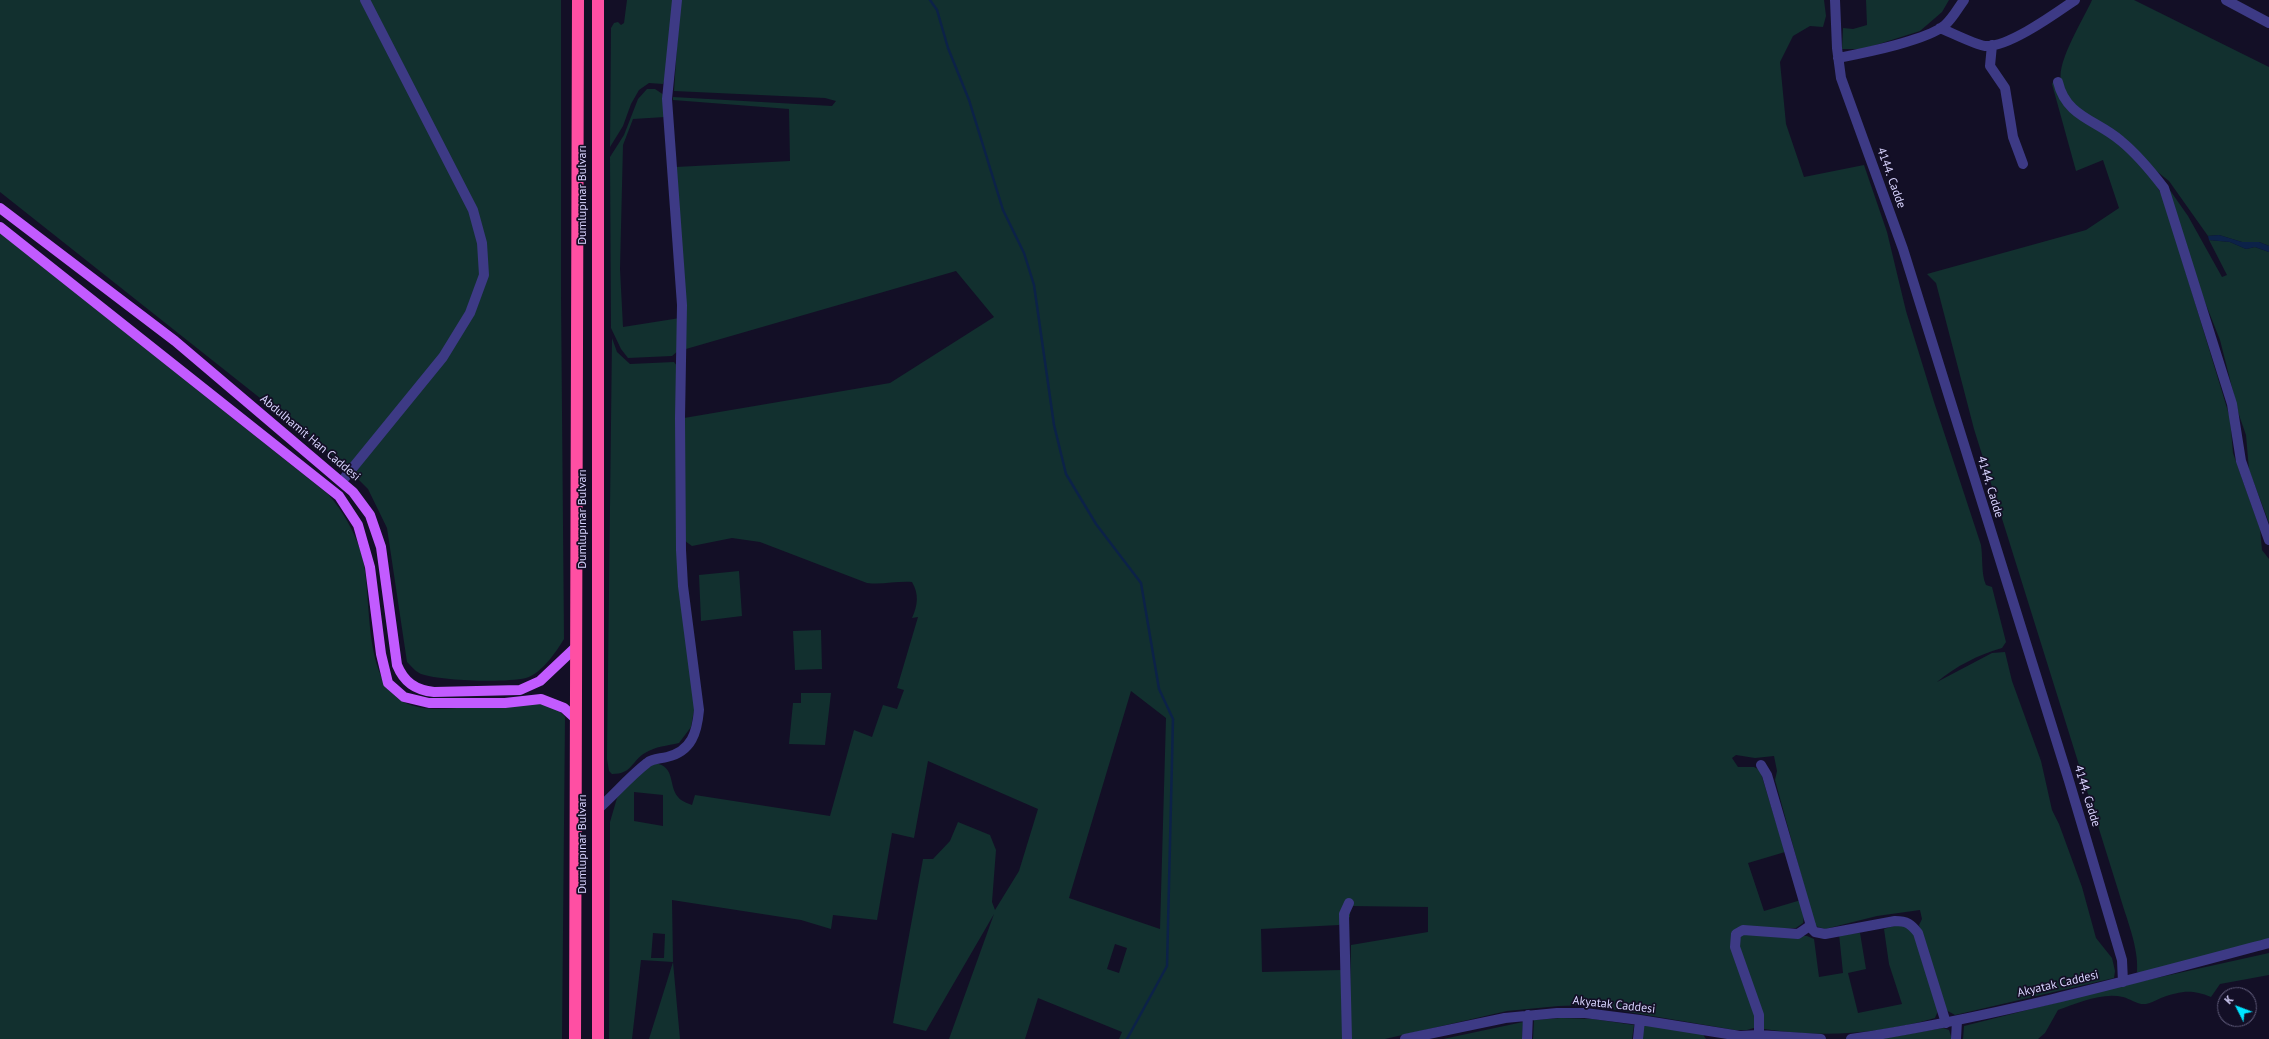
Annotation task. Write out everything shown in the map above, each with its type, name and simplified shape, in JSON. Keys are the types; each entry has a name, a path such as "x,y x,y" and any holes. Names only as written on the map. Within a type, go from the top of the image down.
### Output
{"highway":[{"name":"Dumlupınar Bulvarı","path":"575,1039 578,0"},
{"name":"Dumlupınar Bulvarı","path":"598,0 598,1039"}],"main road":[{"name":"Abdulhamit Han Caddesi","path":"0,208 174,342 342,481 363,505 376,530 386,573 397,665 403,679 424,691 434,692 520,690 540,681 576,647"},
{"path":"0,227 339,496 358,525 370,567 381,654 388,683 404,697 429,703 505,703 541,699 564,708 575,718"}],"street":[{"path":"342,481 443,358 470,313 484,275 482,243 473,210 365,0"},
{"path":"597,810 647,763 678,753 686,748 695,734 698,721 699,710 683,586 681,550 680,453 682,305 667,99 677,0"},
{"name":"4144. Cadde","path":"1835,0 1838,58 1841,78 1903,249 2066,773 2122,960 2123,982"},
{"path":"1838,58 1873,52 1940,28 1954,15 1964,0"},
{"path":"1940,28 1986,46 1992,45 2004,42 2029,31 2075,0"},
{"path":"2226,0 2268,18"},
{"path":"1992,45 1990,66 2005,88 2013,137 2023,164"},
{"path":"2058,82 2061,95 2068,105 2079,114 2120,140 2147,165 2164,188 2232,404 2241,461 2269,540"},
{"path":"1761,765 1767,775 1811,925 1815,932 1820,934 1895,921 1904,921 1912,925 1918,933 1946,1023"},
{"path":"1347,1039 1344,914 1349,903"},
{"path":"1759,1035 1759,1015 1735,947 1736,934 1743,930 1798,934 1811,925"},
{"name":"Akyatak Caddesi","path":"1851,1039 1957,1021 2123,982 2269,943"},
{"name":"Akyatak Caddesi","path":"1405,1039 1528,1015 1585,1013 1640,1020 1740,1038 1759,1035 1821,1039"},
{"path":"1527,1039 1528,1015"},
{"path":"1638,1039 1640,1020"},
{"path":"1956,1039 1957,1021"}],"green space":[{"path":"0,0 561,0 561,297 564,639 553,656 538,672 526,678 516,680 489,681 443,678 421,674 415,670 407,662 387,528 368,489 342,463 0,192"},
{"path":"627,0 675,0 667,74 663,84 649,83 639,90 631,104 623,126 610,147 611,28 614,23 618,22 621,25 624,23"},
{"path":"680,0 1824,0 1826,16 1823,27 1810,26 1793,36 1780,62 1786,124 1804,177 1864,165 1887,232 1906,311 1934,402 1981,545 1984,581 1986,585 1992,587 2006,642 2002,648 1984,654 1968,662 1937,682 1992,653 2005,652 2012,681 2041,761 2052,810 2059,824 2082,887 2096,938 2112,958 2115,971 2114,978 1955,1015 1946,1010 1919,925 1922,919 1920,910 1877,916 1825,929 1815,926 1775,780 1777,771 1774,756 1755,758 1736,755 1732,758 1738,767 1754,767 1760,770 1785,852 1748,863 1764,911 1801,900 1804,916 1803,923 1796,928 1734,932 1758,1018 1757,1027 1747,1030 1735,1030 1587,1005 1507,1011 1385,1039 1349,1039 1351,945 1428,932 1428,907 1350,906 1350,917 1339,925 1261,929 1262,972 1341,970 1343,1039 1119,1039 1122,1032 1038,998 1025,1039 949,1039 994,914 926,1031 893,1023 923,859 933,859 950,841 958,822 990,835 996,850 992,902 995,910 1019,871 1038,809 928,761 914,838 892,833 877,920 833,915 831,929 801,920 672,900 673,962 641,960 632,1039 609,1039 610,822 617,798 634,778 655,763 662,765 669,772 673,787 678,797 682,801 692,805 695,795 830,816 854,730 872,737 883,705 897,709 904,690 897,688 918,617 912,618 916,609 917,595 912,582 878,584 867,583 760,542 732,538 692,546 685,541 684,418 890,383 994,317 956,271 686,349 676,167 790,161 789,109 673,100 673,97 832,106 836,101 825,98 674,91","holes":["1131,691 1166,718 1160,929 1069,898","634,792 663,795 663,826 634,821","653,933 665,934 664,958 651,958","1115,944 1127,948 1119,973 1107,969"]},
{"path":"1866,0 1949,0 1942,12 1920,31 1863,49 1842,49 1843,28 1853,29 1867,25"},
{"path":"2092,0 2134,0 2269,67 2269,246 2259,242 2242,242 2219,235 2208,236 2169,181 2078,109 2070,99 2061,80 2063,62"},
{"path":"2055,78 2061,100 2065,107 2070,112 2092,124 2106,134 2143,166 2163,197 2230,418 2233,453 2260,529 2262,550 2269,559 2269,939 2142,973 2137,972 2136,953 2131,932 1974,429 1936,283 1927,274 2086,230 2119,208 2103,160 2076,171 2052,84"},
{"path":"647,89 655,89 664,95 665,117 633,119 623,145 620,269 623,327 680,318 679,350 672,356 628,358 621,349 611,328 610,157 624,135 638,99"},
{"path":"2167,186 2188,216 2222,277 2227,275 2209,240 2230,242 2246,249 2255,247 2269,252 2269,523 2249,470 2246,435 2239,415 2220,340 2201,292"},
{"path":"0,233 328,494 348,522 361,552 365,571 372,642 377,664 385,684 399,699 418,707 437,709 542,702 556,707 565,717 562,1039 0,1039"},
{"path":"612,338 617,352 630,364 674,362 677,366 679,523 695,705 691,727 679,743 649,751 640,756 624,772 612,774 609,771 607,759"},
{"path":"739,571 742,616 701,621 699,575"},
{"path":"821,630 822,669 795,670 793,631"},
{"path":"801,693 831,693 825,745 789,744 793,703 801,703"},
{"path":"1897,925 1906,926 1913,932 1938,1011 1935,1018 1893,1028 1850,1033 1807,1033 1764,1029 1741,954 1739,941 1742,934 1807,936 1814,939 1819,977 1843,973 1839,934 1860,933 1866,969 1848,973 1858,1013 1902,1004 1889,964 1884,929"},
{"path":"2269,953 2269,975 2220,984 2211,997 2204,994 2186,992 2161,998 2148,1004 2143,1004 2123,997 2098,997 2058,1010 2045,1033 2038,1039 1963,1039 1964,1026 2138,982"},
{"path":"673,962 680,1039 649,1039"},
{"path":"1561,1018 1593,1019 1634,1025 1632,1039 1533,1039 1534,1020"},
{"path":"1523,1022 1522,1039 1443,1039"},
{"path":"1641,1023 1702,1033 1706,1039 1640,1039"},
{"path":"1943,1028 1949,1030 1952,1039 1880,1039"}],"water":[{"path":"2219,235 2242,242 2259,242 2269,246 2269,252 2255,247 2246,249 2230,242 2209,240 2208,236"}],"waterway":[{"path":"930,0 937,10 948,48 969,100 1003,210 1024,253 1034,285 1054,425 1066,474 1096,524 1141,583 1159,689 1173,719 1167,966 1127,1039"}]}
